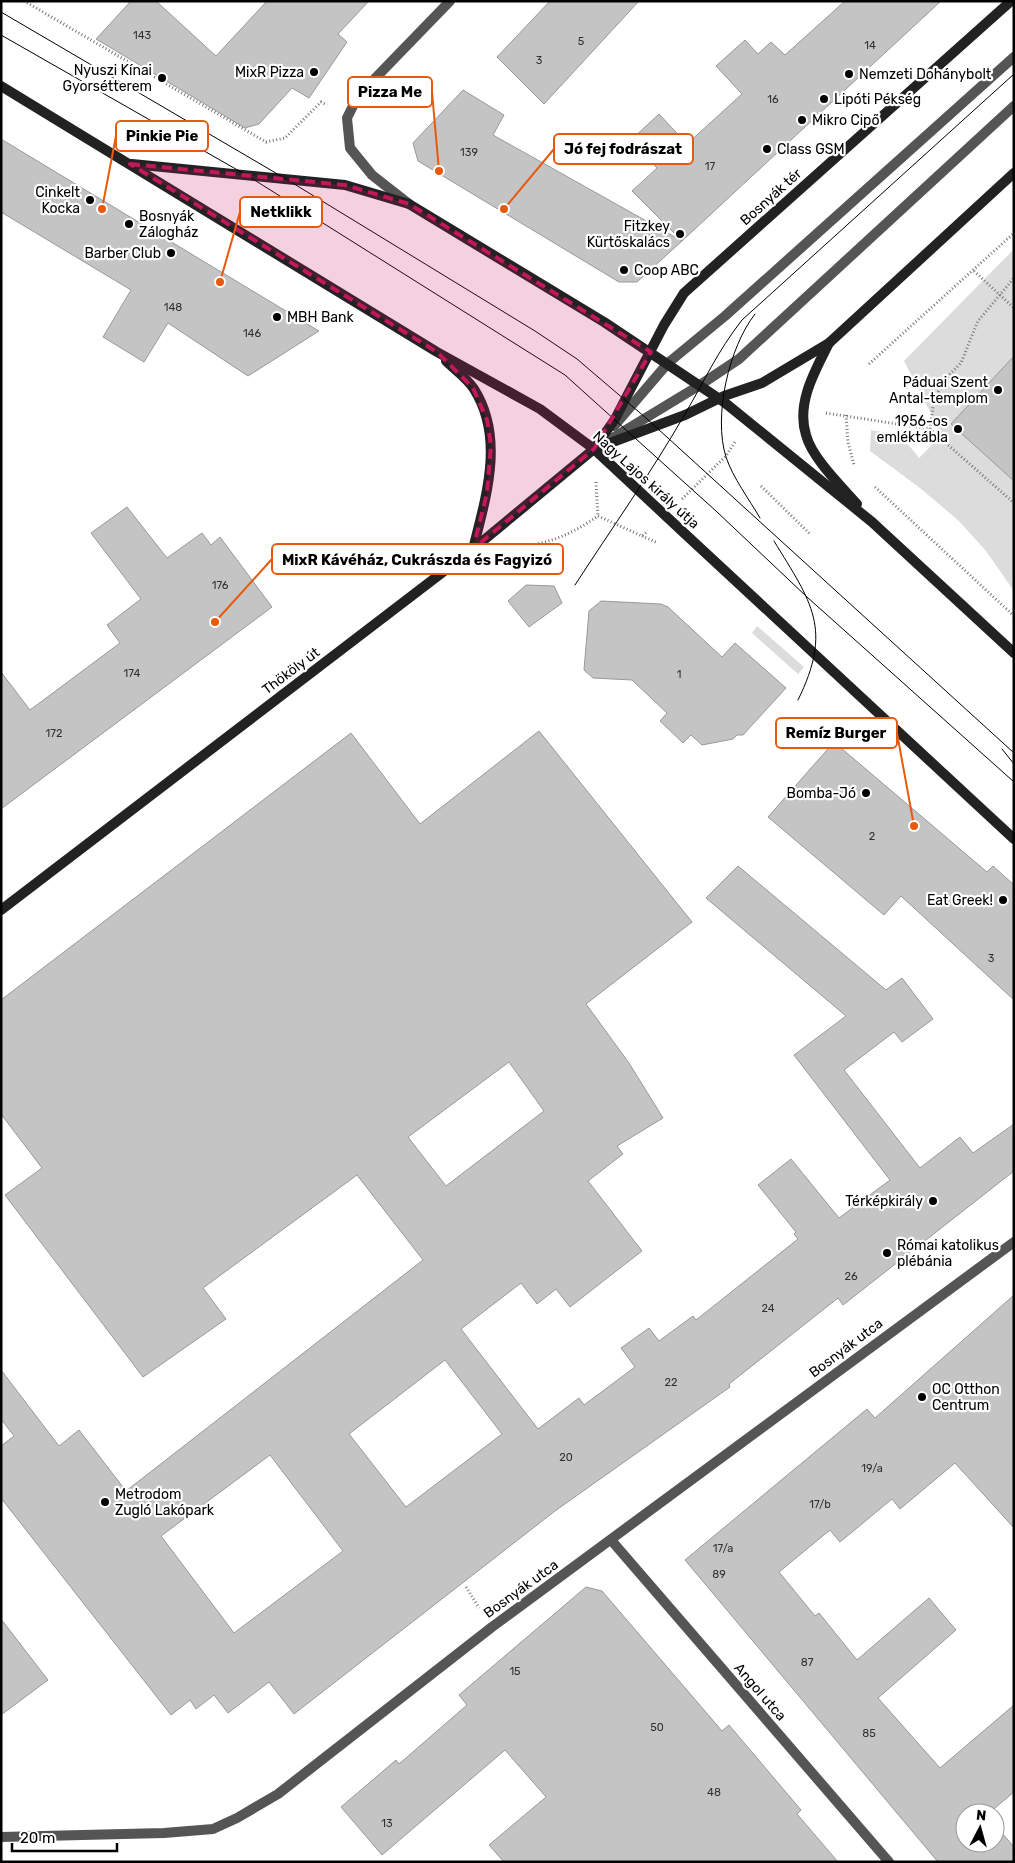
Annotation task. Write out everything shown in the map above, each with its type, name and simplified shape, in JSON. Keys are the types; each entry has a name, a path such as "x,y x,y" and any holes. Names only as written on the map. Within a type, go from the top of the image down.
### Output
{"main road":[{"name":"Bosnyák tér","path":"594,449 615,419 664,325 684,293 1011,1"},
{"name":"Nagy Lajos király útja","path":"1,86 437,352 540,409 594,449 1014,839"},
{"name":"Nagy Lajos király útja","path":"130,164 345,184 409,204"},
{"path":"594,449 685,415 718,399 762,382 829,343 1014,173"},
{"path":"436,219 668,363 748,421 872,522 1014,653"},
{"path":"829,343 810,382 804,411 806,436 820,460 872,522"},
{"path":"437,352 473,388 487,420 491,457 487,493 473,550"},
{"name":"Thököly út","path":"1,910 473,550 594,449"}],"street":[{"path":"436,219 409,204 372,174 350,148 347,118 358,96 450,1"},
{"path":"594,449 668,363 725,316 1014,57"},
{"path":"594,449 700,385 739,358 1014,106"},
{"name":"Bosnyák utca","path":"1,1838 164,1833 213,1829 237,1818 278,1794 492,1627 1014,1242"},
{"name":"Angol utca","path":"611,1540 889,1862"}],"path":[{"path":"24,1 266,142 286,138 321,102 347,118"},
{"path":"869,364 1014,233"},
{"path":"974,270 1014,308"},
{"path":"930,429 934,400 947,378 962,363 978,320 1014,278"},
{"path":"822,412 930,429 1014,503"},
{"path":"846,415 848,442 855,468"},
{"path":"473,550 530,546 550,542 574,533 598,516 642,536 726,456 748,421"},
{"path":"869,481 1014,616"},
{"path":"761,486 811,535"}],"highlighted area":[{"path":"130,164 345,185 409,204 651,352 594,449 473,549 487,493 491,445 487,420 473,388 437,352"}],"shaded area":[{"path":"1014,249 1014,591 986,551 959,521 920,488 870,451 871,430 887,433 899,438 919,458 942,435 904,361"},
{"path":"757,626 804,667 798,674 752,633"}],"building":[{"path":"131,1 156,1 216,56 267,1 369,1 338,34 347,42 309,98 292,88 259,124 245,128 96,39"},
{"path":"550,1 639,1 544,104 497,57"},
{"path":"845,1 941,1 682,241 632,191 657,168 631,140 659,114 687,144 742,94 716,66 745,40 758,54 771,42 785,55"},
{"path":"463,90 504,115 493,135 682,241 637,282 619,282 418,161 413,143"},
{"path":"1,139 319,331 248,376 168,323 144,362 103,337 131,290 1,212"},
{"name":"Páduai Szent Antal-templom","path":"1014,356 1014,481 951,424"},
{"path":"127,507 167,558 202,533 211,545 220,537 272,607 1,809 1,672 30,710 120,643 107,625 141,599 91,533"},
{"path":"526,585 554,586 562,603 529,627 508,601"},
{"path":"601,601 661,604 668,607 722,657 735,643 786,688 743,735 737,735 733,739 702,745 691,735 683,743 660,721 667,713 632,680 593,678 584,670 589,611"},
{"path":"539,731 692,922 586,1004 629,1063 663,1118 617,1146 623,1154 588,1181 642,1251 570,1307 556,1289 537,1304 521,1283 461,1329 538,1429 579,1398 584,1405 635,1367 621,1348 649,1328 659,1341 693,1316 696,1320 798,1239 794,1234 796,1232 758,1185 791,1159 839,1218 890,1180 794,1055 846,1016 706,898 738,866 886,990 902,978 933,1019 902,1042 894,1032 844,1070 920,1168 960,1137 973,1153 1014,1124 1014,1171 843,1305 838,1298 729,1384 730,1387 555,1511 294,1714 269,1682 228,1713 214,1695 196,1709 190,1700 171,1715 1,1498 1,1446 14,1436 1,1419 1,1370 59,1446 79,1430 126,1491 423,1260 357,1175 203,1288 226,1319 143,1377 5,1195 42,1168 1,1114 1,1000 351,733 420,824","holes":["509,1062 544,1111 446,1186 408,1137","445,1360 502,1434 406,1507 349,1434","270,1455 343,1551 234,1633 161,1536"]},
{"path":"834,742 987,872 993,866 1014,885 1014,1000 901,896 884,915 768,817"},
{"path":"1014,1295 1014,1528 955,1463 900,1509 892,1499 840,1542 830,1530 779,1572 815,1616 819,1613 857,1660 929,1598 956,1630 878,1698 940,1768 1014,1705 1014,1792 1001,1803 955,1803 955,1853 1005,1853 1005,1837 1014,1847 1014,1862 938,1862 685,1560 867,1409 875,1418"},
{"path":"586,1587 602,1591 722,1731 729,1725 801,1810 797,1814 838,1862 504,1862 489,1845 546,1797 505,1750 382,1855 341,1807 396,1760 399,1764 467,1705 459,1695"},
{"path":"1,1619 48,1680 1,1715"}],"tram line":[{"path":"1,12 286,179 535,331 577,359 646,418 1014,753"},
{"path":"1,35 248,176 565,375 716,511 807,597 1014,782"},
{"path":"575,585 659,458 718,355 742,320 1014,74"},
{"path":"755,314 738,344 731,363 726,382 721,422 722,440 729,465 760,518"},
{"path":"774,541 808,600 816,635 809,675 798,700"},
{"path":"1002,749 1014,764"}],"place":[{"name":"MixR Pizza","path":"314,72"},
{"name":"Nemzeti Dohánybolt","path":"849,74"},
{"name":"Nyuszi Kínai Gyorsétterem","path":"162,78"},
{"name":"Lipóti Pékség","path":"824,99"},
{"name":"Mikro Cipő","path":"802,120"},
{"name":"Class GSM","path":"767,149"},
{"name":"Pizza Me","path":"439,171"},
{"name":"Cinkelt Kocka","path":"90,200"},
{"name":"Pinkie Pie","path":"102,209"},
{"name":"Jó fej fodrászat","path":"504,209"},
{"name":"Bosnyák Zálogház","path":"129,224"},
{"name":"Fitzkey Kürtőskalács","path":"680,234"},
{"name":"Barber Club","path":"171,253"},
{"name":"Coop ABC","path":"624,270"},
{"name":"Netklikk","path":"220,282"},
{"name":"MBH Bank","path":"277,317"},
{"name":"Páduai Szent Antal-templom","path":"998,390"},
{"name":"1956-os emléktábla","path":"958,429"},
{"name":"MixR Kávéház, Cukrászda és Fagyizó","path":"215,622"},
{"name":"Bomba-Jó","path":"866,793"},
{"name":"Remíz Burger","path":"914,826"},
{"name":"Eat Greek!","path":"1003,900"},
{"name":"Térképkirály","path":"933,1201"},
{"name":"Római katolikus plébánia","path":"887,1253"},
{"name":"OC Otthon Centrum","path":"922,1397"},
{"name":"Metrodom Zugló Lakópark","path":"105,1502"}]}
